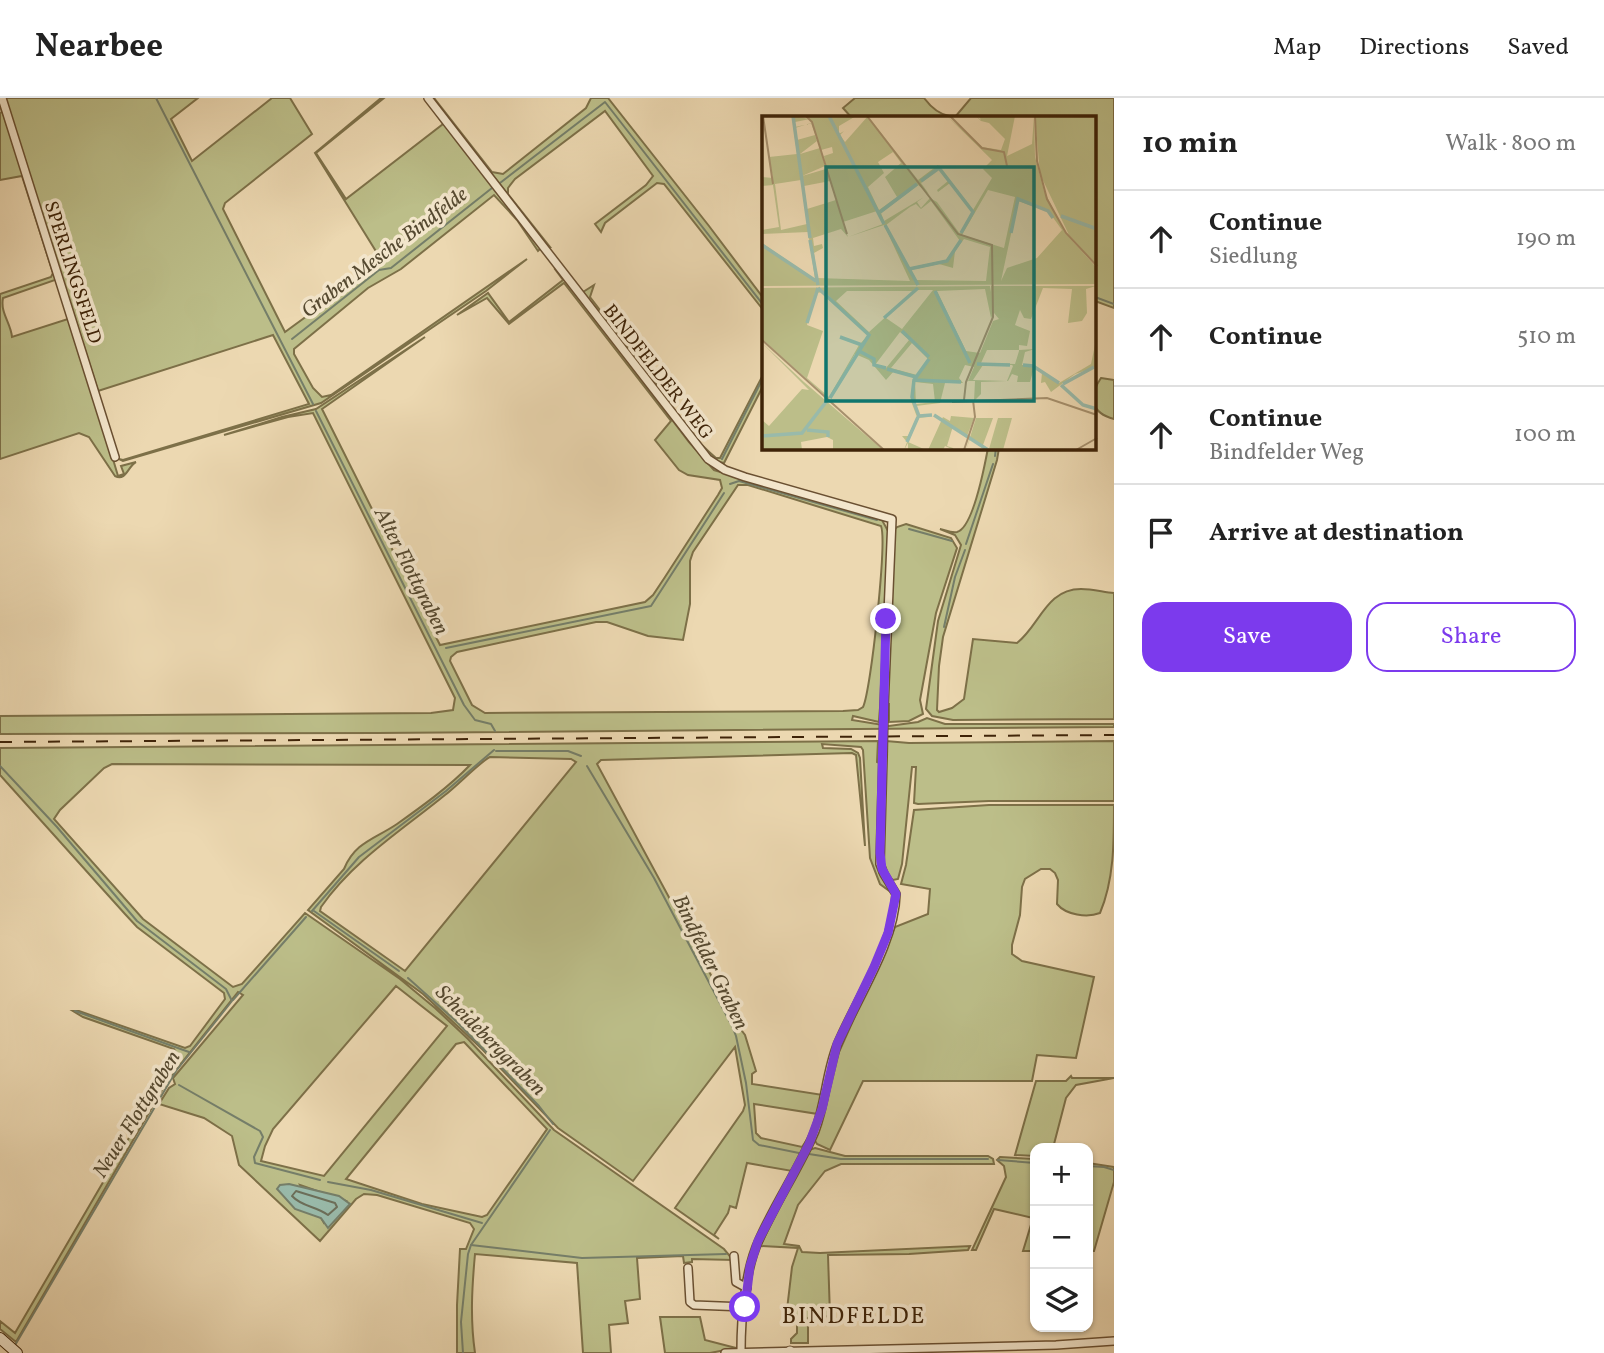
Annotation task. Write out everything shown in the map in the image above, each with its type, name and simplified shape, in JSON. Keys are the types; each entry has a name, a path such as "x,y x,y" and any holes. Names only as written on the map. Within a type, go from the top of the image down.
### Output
{"main road":[{"path":"3,1341 17,1353"}],"street":[{"name":"SPERLINGSFELD","path":"2,98 115,457"},
{"name":"BINDFELDER WEG","path":"428,98 708,459 725,470 745,477 892,519 880,864 894,887 895,906 884,943 837,1044 822,1109 808,1147 758,1241 747,1288"},
{"path":"734,1256 736,1282 747,1288 741,1351"},
{"path":"688,1268 690,1302 694,1305 745,1307"},
{"path":"725,1353 1056,1345 1114,1341"}],"green space":[{"path":"5,98 198,98 171,119 192,161 272,98 290,98 312,134 225,203 223,209 285,332 382,261 315,153 381,98 384,98 316,153 346,199 443,124 426,99 541,248 538,251 517,220 494,195 401,269 368,288 294,349 294,354 313,388 322,397 331,395 527,259 486,291 321,403 123,461 119,459 309,404 273,335 98,391"},
{"path":"430,98 434,98 492,172 503,174 586,108 591,98 608,98 762,296 762,308 664,184 657,183 605,223 601,232 595,224 646,185 653,176 605,111 515,179 508,188 508,194 550,247 545,247 503,188"},
{"path":"855,98 924,98 935,109 949,116 850,116 843,108"},
{"path":"971,98 1114,98 1114,308 1096,301 1096,116 956,116"},
{"path":"0,104 58,279 3,298 3,308 12,337 71,318 118,476 124,474 121,466 136,462 122,477 115,476 89,437 79,433 0,459 0,294 51,277 53,273 22,176 0,180"},
{"path":"557,268 689,442 714,470 882,520 888,531 882,708 879,722 853,716 852,720 889,726 927,718 945,724 1114,724 1114,727 0,734 0,716 431,713 453,710 455,698 313,413 288,417 224,435 316,409 425,337 322,409 440,645 645,602 653,595 718,495 722,488 720,480 688,475 679,470 655,440 671,421 564,283 509,324 487,298 457,315 488,293 509,322 563,280 555,269","holes":["738,485 748,485 881,526 882,558 877,616 863,707 843,711 485,713 472,705 450,661 457,652 596,622 607,622 648,636 683,640 690,604 690,561 693,552"]},
{"path":"594,285 590,297 668,399 689,431 716,458 720,458 762,377 762,388 724,463 714,461 694,440 583,292"},
{"path":"1101,378 1114,380 1114,419 1100,413 1096,408 1097,385"},
{"path":"988,450 999,450 943,637 937,710 939,712 952,708 964,699 973,639 1017,643 1051,601 1069,591 1085,589 1114,593 1114,719 953,720 932,716 926,709 938,621 961,545 955,535 940,529 957,532 963,528 973,508"},
{"path":"906,524 951,538 957,548 936,613 920,700 923,714 909,721 889,722 887,704 893,531"},
{"path":"878,741 878,866 879,873 892,893 880,884 870,858 861,747 822,744 823,748 851,749 858,753 865,846 856,755 852,753 601,760 597,764 745,1035 756,1071 752,1074 752,1084 823,1095 818,1114 754,1104 756,1133 761,1138 802,1147 810,1135 792,1171 747,1163 736,1208 730,1206 714,1235 719,1239 675,1208 743,1111 745,1105 735,1047 633,1181 558,1128 482,1049 423,994 308,910 360,847 425,804 470,765 112,764 104,768 54,819 143,919 233,987 242,984 305,913 400,979 435,1008 554,1130 724,1249 733,1260 692,1259 692,1262 684,1263 683,1256 637,1258 640,1299 625,1301 628,1323 609,1325 611,1353 583,1353 577,1263 475,1254 472,1328 475,1353 457,1353 460,1249 466,1249 474,1229 470,1223 377,1195 364,1194 356,1199 320,1241 239,1165 232,1136 204,1118 159,1104 169,1088 175,1084 173,1078 243,995 238,992 168,1080 16,1342 0,1329 0,1321 15,1333 161,1083 176,1052 73,1011 185,1048 190,1046 225,999 224,993 137,927 0,775 0,748","holes":["486,759 571,759 576,762 405,971 320,911 321,907 363,860","396,986 447,1026 324,1176 261,1161 273,1129","464,1042 547,1129 487,1215 482,1217 422,1204 346,1179 456,1044","300,1185 346,1201 324,1223 314,1214"]},
{"path":"886,741 1114,741 1114,801 918,804 914,803 916,767 912,767 902,864 898,879 893,880 886,875 882,865"},
{"path":"989,805 1114,805 1111,874 1100,913 1077,914 1061,908 1057,904 1058,880 1055,873 1050,869 1041,869 1025,879 1012,945 1012,954 1022,961 1094,977 1076,1058 1037,1055 1032,1081 863,1081 830,1150 817,1144 814,1139 825,1109 839,1052 895,927 928,914 930,889 901,884 914,810"},
{"path":"1071,1076 1114,1078 1076,1085 1066,1098 1054,1143 1030,1143 1030,1156 1015,1155 1036,1081 1066,1081"},
{"path":"815,1148 845,1156 988,1156 993,1159 994,1164 841,1164 825,1171 798,1205 784,1244 799,1246 802,1252 820,1253 970,1246 968,1250 909,1254 828,1255 830,1316 808,1318 808,1343 791,1343 797,1333 797,1319 786,1318 792,1267 798,1248 760,1246 809,1150"},
{"path":"1000,1157 1030,1159 1030,1217 994,1209 976,1250 972,1250 1006,1177 1004,1166 997,1160"},
{"path":"1093,1164 1114,1167 1114,1182 1094,1251"},
{"path":"1030,1228 1030,1251 1023,1251"},
{"path":"660,1317 700,1317 705,1340 736,1348 710,1353 665,1353"}],"water":[{"path":"289,1184 339,1196 350,1204 328,1228 321,1218 295,1209 277,1189 280,1185"}],"waterway":[{"name":"Alter Flottgraben","path":"156,98 313,404"},
{"name":"Graben Mesche Bindfelde","path":"500,183 605,102 762,303"},
{"name":"Graben Mesche Bindfelde","path":"292,339 379,270 391,268 492,188"},
{"path":"1096,297 1114,304"},
{"name":"Graben Mesche Bindfelde","path":"722,459 762,380"},
{"name":"Alter Flottgraben","path":"316,411 464,705 475,720 491,724 495,731"},
{"path":"995,456 996,450"},
{"path":"966,544 993,464"},
{"path":"730,484 739,481 877,520"},
{"path":"446,648 651,606 724,493"},
{"path":"909,529 952,541"},
{"path":"944,627 955,577 965,550"},
{"name":"Alter Flottgraben","path":"312,911 359,857 446,791 494,750"},
{"name":"Bindfelder Graben","path":"496,751 568,751 581,756"},
{"name":"Neuer Flottgraben","path":"0,766 57,827 137,921 226,989 232,1001 176,1071 14,1347"},
{"name":"Bindfelder Graben","path":"587,766 654,878 732,1026 746,1083 753,1140 759,1145 799,1153"},
{"name":"Scheideberggraben","path":"314,911 399,971"},
{"name":"Alter Flottgraben","path":"233,1000 306,917"},
{"name":"Scheideberggraben","path":"408,978 458,1023 539,1106 553,1124"},
{"path":"75,1011 189,1052"},
{"path":"179,1085 260,1131 263,1137 254,1157 255,1163 320,1180"},
{"name":"Scheideberggraben","path":"463,1353 461,1322 471,1245 550,1130"},
{"name":"Bindfelder Graben","path":"809,1154 841,1159 988,1159"},
{"name":"Bindfelder Graben","path":"998,1160 1030,1163"},
{"name":"Bindfelder Graben","path":"1093,1166 1114,1170"},
{"path":"328,1182 371,1190 482,1223"},
{"path":"471,1245 582,1258 726,1254"}],"railway":[{"path":"0,742 1114,735"}],"district":[{"name":"BINDFELDE","path":"854,1315"}],"route":[{"path":"745,1307 753,1254 808,1147 822,1109 837,1044 874,967 895,906 894,887 880,864 886,619"}]}
